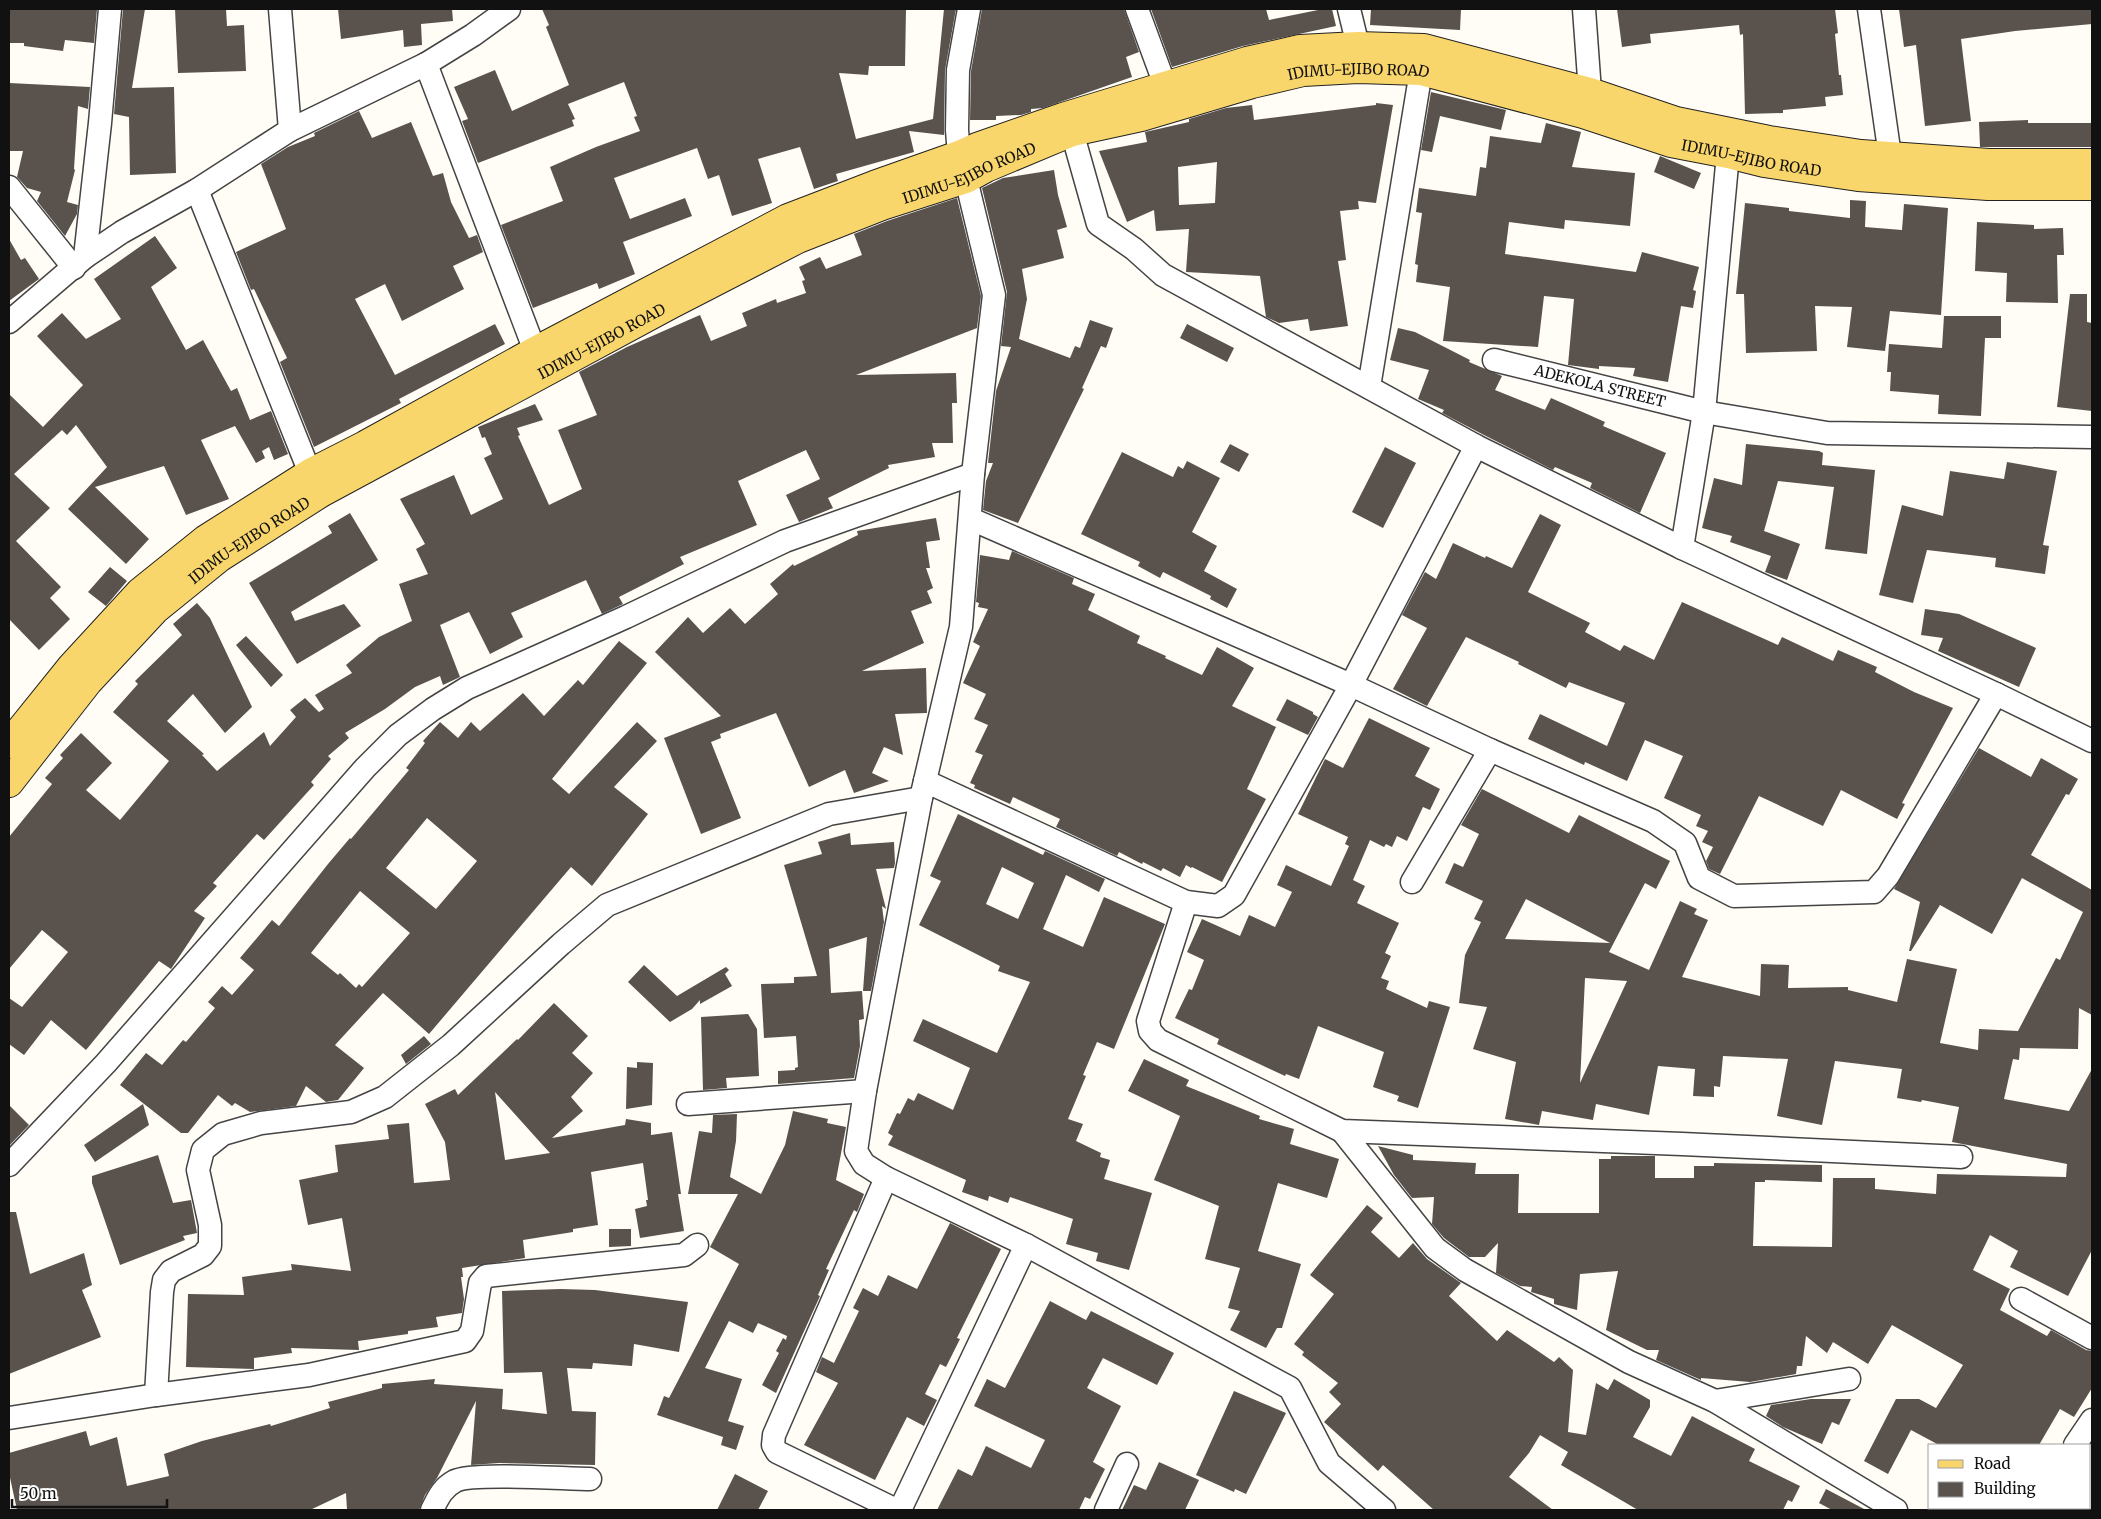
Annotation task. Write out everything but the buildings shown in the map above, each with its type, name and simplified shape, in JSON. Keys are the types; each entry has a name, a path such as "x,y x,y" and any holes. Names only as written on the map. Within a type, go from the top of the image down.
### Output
{"main road":[{"name":"IDIMU-EJIBO ROAD","path":"9,783 88,682 156,609 219,558 321,493 595,345 798,239 882,206 962,167 977,146 1165,85 1247,61 1300,49 1358,46 1424,48 1590,92 1676,121 1769,140 1861,154 1989,163 2092,163"},
{"name":"IDIMU-EJIBO ROAD","path":"9,744 71,666 140,592 206,539 310,473 535,351 788,218 874,185 962,167 986,168 1072,132 1141,118 1243,86 1303,72 1358,69 1421,71 1583,114 1671,143 1764,163 1858,177 1988,186 2092,186"}],"street":[{"path":"80,262 104,85 110,9"},
{"path":"280,9 290,130"},
{"path":"9,322 80,262 122,232 197,190 290,130 426,64 473,35 509,9"},
{"path":"969,9 958,70 957,130 962,167 994,295 974,474 961,627 923,790 865,1091 856,1151 864,1164 886,1178 1026,1246 1290,1388 1330,1463 1384,1510"},
{"path":"1136,9 1165,85"},
{"path":"1349,9 1358,46"},
{"path":"1584,9 1590,92"},
{"path":"1869,9 1890,156"},
{"path":"426,64 535,351"},
{"path":"1369,387 1421,71"},
{"path":"1072,132 1098,224 1134,249 1163,275 1476,446 1682,548 1996,694 2092,741"},
{"path":"1682,548 1704,412 1728,154"},
{"path":"9,187 80,262"},
{"path":"197,190 310,473"},
{"name":"ADEKOLA STREET","path":"1494,360 1704,412 1827,433 2092,436"},
{"path":"156,1395 164,1280 170,1271 203,1255 210,1246 210,1225 198,1170 203,1150 223,1134 261,1122 351,1112 385,1097 451,1045 561,944 607,905 829,814 923,790 1186,902 1218,906 1234,895 1351,685 1476,446"},
{"path":"9,1165 106,1063 365,768 398,735 433,709 467,688 498,673 601,629 785,541 974,474"},
{"path":"971,519 1351,685 1490,750 1653,821 1685,843 1699,878 1734,896 1874,892 1888,876 1996,694"},
{"path":"1412,882 1490,750"},
{"path":"1186,902 1148,1020 1150,1031 1158,1040 1342,1131 1961,1157"},
{"path":"688,1104 865,1091"},
{"path":"1342,1131 1435,1248 1465,1270 1629,1362 1715,1401 1896,1510"},
{"path":"886,1178 774,1435 773,1445 776,1452 896,1510"},
{"path":"9,1418 156,1395 309,1375 465,1341 472,1331 480,1283 486,1276 684,1254 697,1245"},
{"path":"900,1510 1026,1246"},
{"path":"2021,1299 2092,1338"},
{"path":"1715,1401 1849,1379"},
{"path":"2076,1444 2092,1420"},
{"path":"1106,1510 1127,1464"},
{"path":"432,1510 442,1490 457,1480 476,1477 590,1479"}]}
